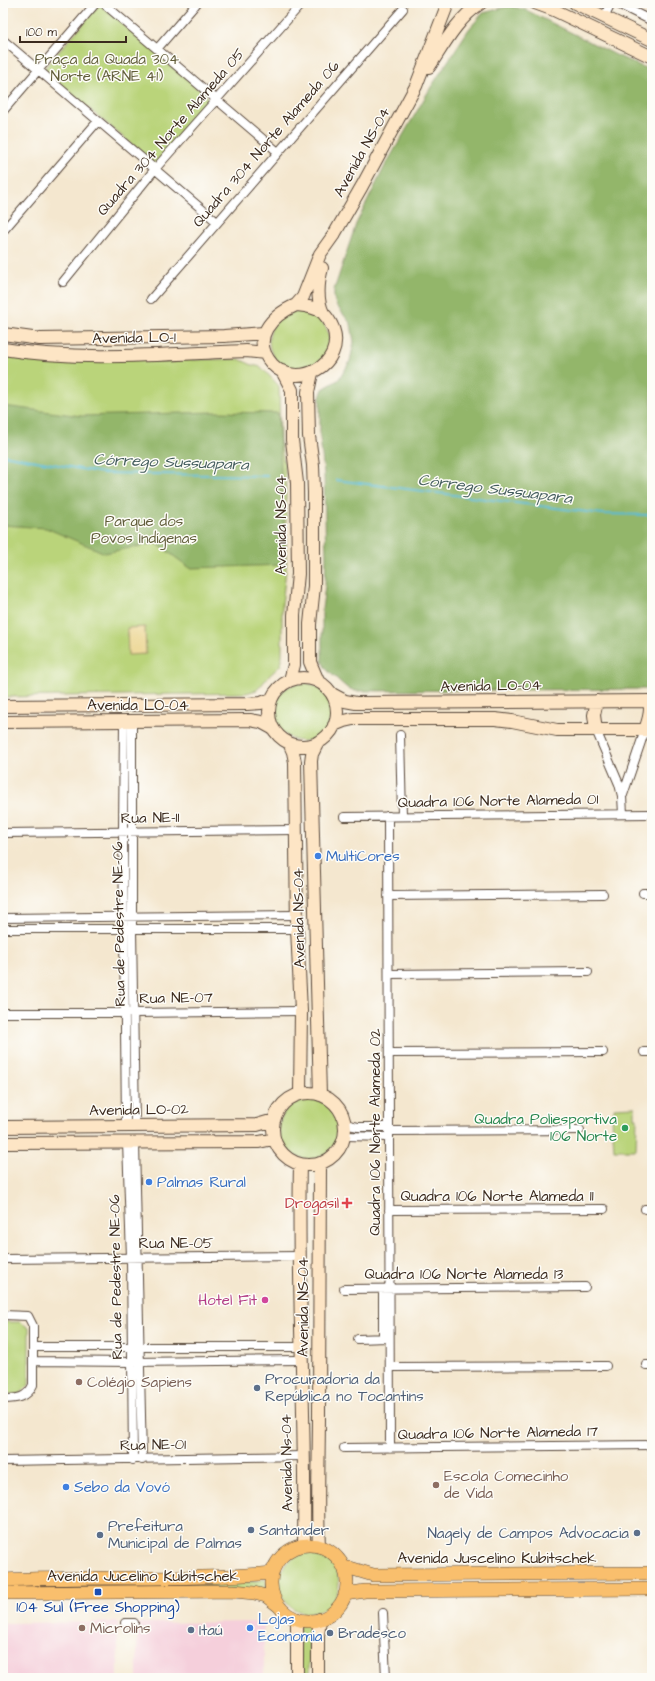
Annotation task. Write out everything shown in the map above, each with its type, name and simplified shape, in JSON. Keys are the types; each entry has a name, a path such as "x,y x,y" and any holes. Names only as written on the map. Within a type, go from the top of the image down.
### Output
{"main road":[{"path":"304,1545 318,1546 337,1557 344,1568 347,1586 345,1594 336,1610 320,1619 297,1619 290,1616 274,1599 271,1589 272,1573 280,1558 291,1550 304,1545"},
{"name":"Avenida Juscelino Kubitschek","path":"344,1568 350,1568 373,1575 652,1573"},
{"path":"3,1580 114,1578 156,1579 272,1573"},
{"path":"345,1594 365,1591 652,1589"},
{"name":"Avenida Jucelino Kubitschek","path":"3,1593 233,1591 266,1596 280,1607"}],"street":[{"path":"3,111 96,3"},
{"path":"103,3 278,152"},
{"path":"157,49 197,3"},
{"name":"Quadra 304 Norte Alameda 05","path":"63,282 155,169 302,3"},
{"name":"Avenida NS-04","path":"416,86 448,3"},
{"name":"Avenida NS-04","path":"323,313 319,304 318,284 324,257 335,233 416,86 454,30 470,10 481,3"},
{"path":"535,3 554,10 652,57"},
{"path":"575,3 652,40"},
{"path":"604,17 611,3"},
{"path":"616,3 652,21"},
{"name":"Quadra 304 Norte Alameda 06","path":"151,299 403,9"},
{"path":"3,40 217,222"},
{"path":"3,231 98,121"},
{"name":"Avenida NS-04","path":"296,305 303,297 320,254 335,233"},
{"path":"296,305 313,308 323,313 330,322 334,333 335,344 332,355 325,365 312,373 293,375 282,371 272,363 266,353 263,341 264,333 272,320 284,310 296,305"},
{"name":"Avenida LO-1","path":"3,334 40,339 224,336 264,333"},
{"name":"Avenida LO-1","path":"3,349 66,355 116,356 246,351 266,353"},
{"name":"Avenida NS-04","path":"282,371 292,390 292,440 297,483 298,574 294,615 294,665 290,680"},
{"path":"312,373 308,392 308,431 313,465 314,493 314,586 310,624 310,662 318,681"},
{"path":"272,728 268,713 271,699 278,688 290,680 304,678 318,681 332,694 337,708 334,725"},
{"name":"Avenida LO-04","path":"332,694 345,701 356,703 650,701"},
{"name":"Avenida LO-04","path":"3,706 246,704 261,703 271,699"},
{"path":"597,701 594,715 596,730 617,779 622,796 623,814"},
{"path":"622,796 649,730 650,701"},
{"path":"334,725 344,720 353,719 495,719 557,730 649,730"},
{"name":"Avenida LO-04","path":"3,722 250,720 261,722 272,728"},
{"name":"Rua de Pedestre NE-06","path":"128,721 130,1126"},
{"name":"Avenida NS-04","path":"320,1095 311,761 312,754 318,742 327,736 334,725"},
{"name":"Avenida NS-04","path":"272,728 278,736 288,743 295,759 297,929 301,1011 300,1094"},
{"path":"400,735 402,816"},
{"path":"288,743 303,746 318,742"},
{"name":"Quadra 106 Norte Alameda 01","path":"344,817 652,814"},
{"name":"Quadra 106 Norte Alameda 02","path":"388,816 390,1288 386,1338 390,1367 390,1448"},
{"name":"Rua NE-11","path":"3,833 296,830"},
{"path":"643,893 652,893"},
{"path":"388,896 603,894"},
{"path":"3,918 297,915"},
{"path":"3,929 297,929"},
{"path":"389,974 588,972"},
{"name":"Rua NE-07","path":"3,1013 301,1011"},
{"path":"389,1053 603,1052"},
{"path":"300,1094 320,1095 332,1102 339,1109 345,1130 342,1146 336,1154 320,1163 300,1164 283,1155 273,1139 274,1120 278,1111 286,1100 300,1094"},
{"name":"Avenida LO-02","path":"3,1127 257,1125 274,1120"},
{"path":"345,1130 358,1127 389,1132"},
{"path":"345,1130 389,1132 580,1130"},
{"path":"3,1143 258,1142 273,1139"},
{"name":"Rua de Pedestre NE-06","path":"131,1142 140,1348 136,1362 133,1460"},
{"name":"Avenida NS-04","path":"318,1546 317,1499 319,1414 318,1308 320,1163"},
{"name":"Avenida Ns-04","path":"300,1164 304,1545"},
{"name":"Quadra 106 Norte Alameda 11","path":"389,1210 604,1209"},
{"name":"Rua NE-05","path":"3,1259 300,1256"},
{"name":"Rua de Pedestre NE-06","path":"135,1257 131,1348 136,1362 142,1460"},
{"name":"Quadra 106 Norte Alameda 13","path":"344,1289 585,1287"},
{"path":"358,1339 386,1338 383,1294"},
{"path":"3,1315 28,1316 33,1326 33,1385 30,1392 18,1399 3,1399"},
{"path":"33,1347 301,1347"},
{"path":"33,1361 136,1362 302,1360"},
{"path":"390,1367 606,1366"},
{"name":"Quadra 106 Norte Alameda 17","path":"344,1448 652,1445"},
{"name":"Rua NE-01","path":"3,1461 142,1460 304,1456"},
{"path":"383,1613 386,1678"},
{"path":"297,1619 297,1678"},
{"path":"318,1678 318,1636 320,1619"}],"shaded area":[{"path":"118,1622 118,1678 3,1678 3,1623"},
{"path":"264,1622 264,1678 137,1678 137,1623"}],"green space":[{"name":"Praça da Quada 304 Norte (ARNE 41)","path":"100,4 207,96 208,100 205,108 155,164 43,70"},
{"path":"510,6 526,10 616,55 652,71 652,689 355,691 346,687 326,669 322,661 322,609 326,558 324,474 320,437 320,397 323,389 338,380 345,370 350,361 354,342 351,324 336,305 334,290 356,224 385,166 431,87 469,29 483,13"},
{"path":"299,311 316,316 324,324 329,341 324,358 316,366 299,371 282,366 274,358 269,341 274,324 282,316"},
{"name":"Parque dos Povos Indígenas","path":"3,353 176,360 239,359 261,367 279,386 280,440 285,468 286,494 286,570 282,605 282,654 281,665 257,690 246,693 3,697"},
{"path":"3,406 81,416 215,412 278,413 286,565 190,568 156,543 105,553 46,528 3,525"},
{"path":"297,683 309,683 324,691 332,706 332,718 324,733 309,741 297,741 282,733 274,718 274,706 282,691"},
{"path":"309,1099 326,1104 334,1112 339,1129 334,1146 326,1154 309,1159 292,1154 284,1146 279,1129 284,1112 292,1104"},
{"name":"Quadra Poliesportiva 106 Norte","path":"635,1107 635,1118 637,1118 636,1150 614,1150 612,1118 614,1118 614,1108"},
{"path":"3,1322 20,1322 29,1328 29,1385 20,1394 3,1394"},
{"path":"309,1553 325,1558 330,1562 334,1567 339,1583 334,1599 330,1604 325,1608 309,1613 293,1608 288,1604 284,1599 279,1583 284,1567 288,1562 293,1558"},
{"path":"266,1579 266,1591 3,1590 3,1585 244,1583"},
{"path":"299,1623 309,1623 309,1678 300,1678"}],"sand":[{"path":"145,627 146,654 128,655 127,628"}],"waterway":[{"name":"Córrego Sussuapara","path":"3,455 103,473 267,476"},
{"name":"Córrego Sussuapara","path":"336,480 603,514 652,515"}],"place":[{"name":"MultiCores","path":"318,856"},
{"name":"Quadra Poliesportiva 106 Norte","path":"625,1128"},
{"name":"Palmas Rural","path":"149,1182"},
{"name":"Drogasil","path":"347,1203"},
{"name":"Hotel Fit","path":"265,1300"},
{"name":"Colégio Sapiens","path":"79,1382"},
{"name":"Procuradoria da República no Tocantins","path":"257,1388"},
{"name":"Escola Comecinho de Vida","path":"436,1485"},
{"name":"Sebo da Vovó","path":"66,1487"},
{"name":"Santander","path":"251,1530"},
{"name":"Nagely de Campos Advocacia","path":"637,1533"},
{"name":"Prefeitura Municipal de Palmas","path":"100,1535"},
{"name":"104 Sul (Free Shopping)","path":"98,1592"},
{"name":"Microlins","path":"82,1628"},
{"name":"Lojas Economia","path":"250,1628"},
{"name":"Itaú","path":"191,1630"},
{"name":"Bradesco","path":"330,1633"}]}
